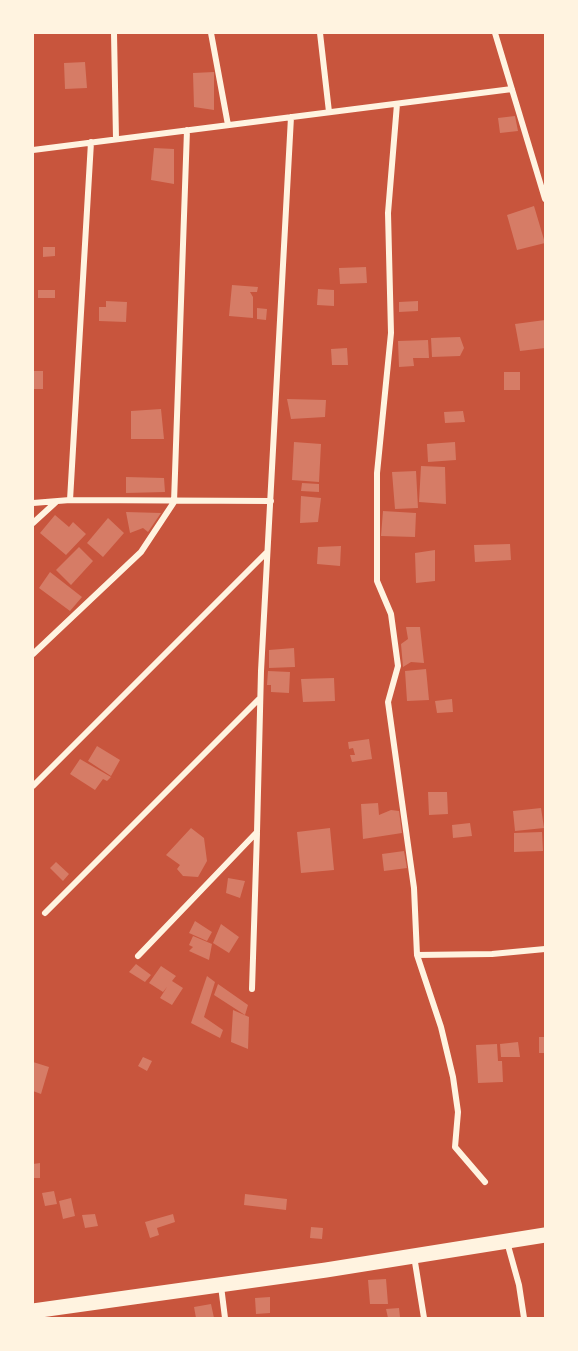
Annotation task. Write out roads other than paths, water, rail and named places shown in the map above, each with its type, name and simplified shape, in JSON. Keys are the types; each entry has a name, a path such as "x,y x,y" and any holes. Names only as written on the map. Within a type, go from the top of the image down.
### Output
{"highway":[{"path":"33,1311 545,1235"}],"street":[{"path":"114,33 116,139"},
{"path":"211,33 228,124"},
{"path":"320,33 328,112"},
{"path":"495,33 545,199"},
{"path":"33,150 512,89"},
{"path":"397,104 388,213 391,333 377,474 377,581 391,614 398,666 388,702 414,888 417,955 441,1028 453,1077 458,1112 455,1148 485,1182"},
{"path":"252,989 260,699 291,117"},
{"path":"33,654 141,552 174,502 187,130"},
{"path":"70,500 91,142"},
{"path":"33,503 70,500 271,501"},
{"path":"33,523 56,501"},
{"path":"33,786 268,551"},
{"path":"45,913 260,699"},
{"path":"138,956 257,832"},
{"path":"417,955 492,954 545,949"},
{"path":"507,1241 519,1285 524,1318"},
{"path":"414,1256 424,1318"},
{"path":"220,1285 225,1318"}]}
